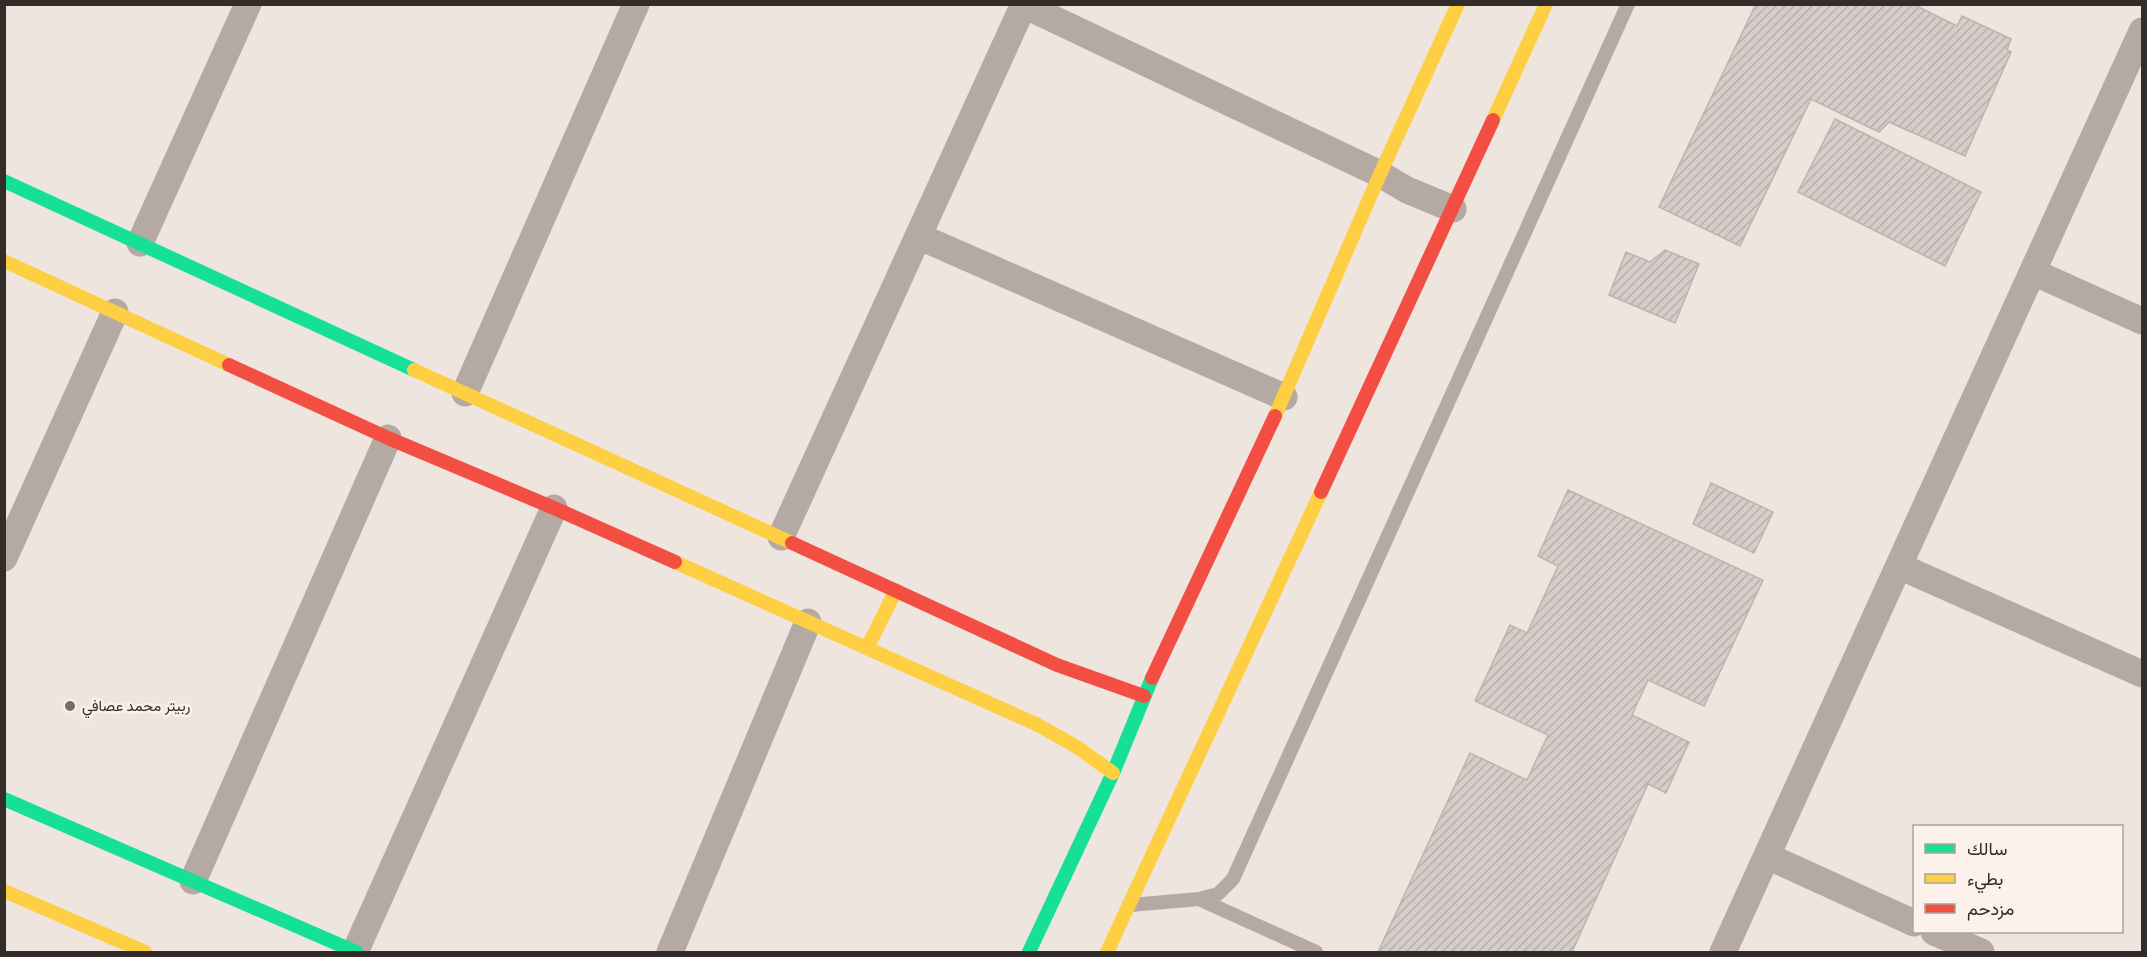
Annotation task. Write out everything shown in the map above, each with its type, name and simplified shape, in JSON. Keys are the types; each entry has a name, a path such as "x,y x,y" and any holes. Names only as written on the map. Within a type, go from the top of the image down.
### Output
{"street":[{"path":"140,243 248,4"},
{"path":"465,393 636,4"},
{"path":"1029,952 1113,773 1144,696 1284,397 1380,174 1458,4"},
{"path":"1107,952 1546,4"},
{"path":"781,537 1024,5 1380,174 1407,190 1453,209"},
{"path":"1723,952 2142,31"},
{"path":"4,181 1057,665 1144,696"},
{"path":"918,237 1284,397"},
{"path":"4,261 388,438 554,508 1056,734 1090,754 1113,773"},
{"path":"2033,272 2142,321"},
{"path":"4,558 115,312"},
{"path":"193,881 388,438"},
{"path":"4,799 356,952 554,508"},
{"path":"1899,566 2142,674"},
{"path":"867,648 896,590"},
{"path":"670,952 808,622"},
{"path":"1767,856 1913,923"},
{"path":"4,891 145,952"},
{"path":"1936,933 1981,952"}],"lane":[{"path":"1129,906 1199,899 1218,894 1233,879 1628,4"},
{"path":"1199,899 1316,952"}],"building":[{"path":"1756,4 1913,4 1957,26 1962,16 2011,39 2007,50 2011,52 1965,156 1889,122 1879,132 1811,99 1740,246 1659,207"},
{"path":"1835,119 1981,192 1945,266 1798,192"},
{"path":"1665,250 1699,264 1675,323 1609,295 1626,252 1650,262"},
{"path":"1711,483 1773,512 1754,553 1693,524"},
{"path":"1568,490 1763,580 1704,706 1648,680 1632,715 1689,742 1666,793 1648,784 1572,952 1378,952 1470,753 1527,780 1548,735 1475,701 1510,625 1527,633 1558,566 1538,556"}],"traffic: fast":[{"path":"4,181 414,370"},
{"path":"1029,952 1113,773 1152,678"},
{"path":"4,799 356,952"}],"traffic: slow":[{"path":"1275,416 1380,174 1458,4"},
{"path":"1493,120 1546,4"},
{"path":"4,261 229,365"},
{"path":"414,370 792,543"},
{"path":"1107,952 1321,492"},
{"path":"675,562 1038,725 1077,747 1113,773"},
{"path":"867,648 896,590"},
{"path":"4,891 145,952"}],"traffic: jam":[{"path":"1321,492 1493,120"},
{"path":"229,365 388,438 675,562"},
{"path":"1152,678 1275,416"},
{"path":"792,543 1057,665 1144,696"}],"place":[{"name":"ربيتر محمد عصافي","path":"70,706"}]}
